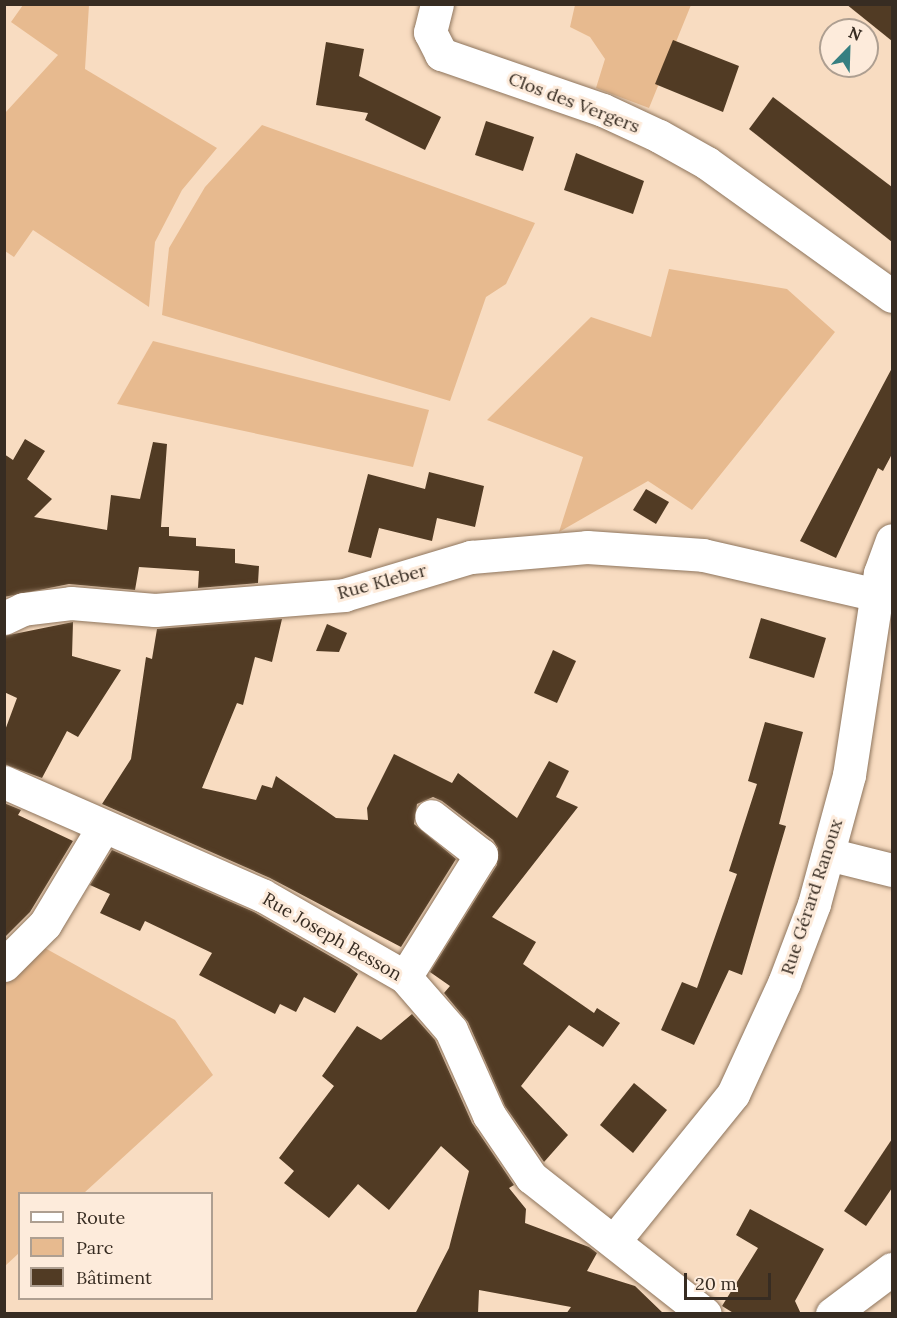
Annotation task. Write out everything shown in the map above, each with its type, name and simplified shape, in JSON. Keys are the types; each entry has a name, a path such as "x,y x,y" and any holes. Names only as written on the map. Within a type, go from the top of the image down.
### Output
{"street":[{"name":"Clos des Vergers","path":"437,4 430,32 441,54 603,110 659,136 706,163 892,296"},
{"name":"Rue Gérard Ranoux","path":"614,1241 733,1094 784,983 828,854 859,725 892,540"},
{"name":"Rue Kleber","path":"4,618 22,609 72,603 155,610 344,596 471,557 576,548 677,551 725,559 881,607"},
{"name":"Rue Joseph Besson","path":"4,782 262,896 405,977 451,1030 505,1144 531,1177 705,1314"},
{"path":"405,977 481,855 431,816"},
{"path":"4,965 45,924 104,826"},
{"path":"828,854 892,870"},
{"path":"832,1314 892,1269"}],"green space":[{"path":"23,5 89,5 85,69 217,148 182,190 155,242 149,307 33,230 14,257 5,251 5,113 58,55 11,22"},
{"path":"575,5 691,5 649,108 596,88 605,59 590,37 570,27"},
{"path":"262,125 535,223 506,284 486,297 450,401 162,315 169,248 205,187"},
{"path":"669,269 787,289 835,332 692,510 648,481 559,532 583,457 487,420 591,317 651,337"},
{"path":"153,341 429,410 413,467 117,404"},
{"path":"43,947 175,1020 213,1075 85,1192 18,1192 18,1254 5,1266 4,987 14,967"}],"building":[{"path":"846,4 892,4 892,41 879,31 879,18 863,18"},
{"path":"673,40 739,66 723,112 655,84"},
{"path":"326,42 364,49 359,76 441,117 425,150 365,120 368,113 316,105"},
{"path":"773,97 892,187 892,242 749,129"},
{"path":"486,121 534,137 523,171 475,155"},
{"path":"576,153 644,181 633,214 564,190"},
{"path":"892,368 892,454 883,471 878,468 836,558 800,541"},
{"path":"25,439 45,451 27,479 52,499 34,517 107,530 111,495 140,499 153,442 167,444 161,527 169,527 169,536 196,538 196,546 235,549 235,563 259,566 258,583 198,588 199,571 139,567 135,590 69,584 4,597 4,454 13,460"},
{"path":"429,472 484,486 475,527 437,518 432,541 379,528 371,558 348,552 368,474 425,489"},
{"path":"646,489 669,502 656,524 633,510"},
{"path":"761,618 826,638 814,678 749,658"},
{"path":"282,619 272,662 255,657 243,705 237,703 202,788 256,800 262,785 272,788 276,776 336,818 368,820 367,808 394,754 452,783 458,773 517,818 549,761 569,771 556,797 578,807 492,917 536,942 523,964 594,1013 597,1008 620,1023 603,1047 569,1025 521,1086 568,1135 544,1162 505,1106 468,1022 444,993 450,986 430,972 497,865 498,848 493,840 442,801 433,797 417,804 414,824 456,859 401,947 270,878 102,804 131,759 146,657 152,659 157,629"},
{"path":"73,622 72,656 121,670 78,737 67,731 42,778 4,764 4,733 17,698 4,692 4,636"},
{"path":"327,624 347,633 339,652 316,651"},
{"path":"553,650 576,661 557,703 534,693"},
{"path":"765,722 803,732 779,824 786,826 742,975 729,970 694,1045 661,1030 682,982 697,988 737,874 729,871 757,784 748,781"},
{"path":"4,803 21,810 18,815 73,841 30,912 4,938"},
{"path":"112,850 254,912 349,967 358,974 335,1013 304,997 296,1012 280,1004 275,1014 199,975 212,953 145,921 140,931 100,913 110,894 90,885"},
{"path":"412,1014 435,1040 472,1123 514,1185 509,1188 526,1209 525,1223 589,1247 597,1253 587,1271 635,1286 664,1314 566,1314 571,1307 479,1290 478,1314 415,1314 449,1248 469,1171 441,1146 389,1210 358,1184 329,1218 284,1183 294,1171 279,1158 334,1086 322,1076 357,1026 381,1040"},
{"path":"634,1083 667,1110 633,1153 600,1125"},
{"path":"892,1139 892,1188 866,1226 844,1211"},
{"path":"750,1209 824,1249 795,1301 801,1314 735,1314 722,1306 758,1248 736,1235"}]}
